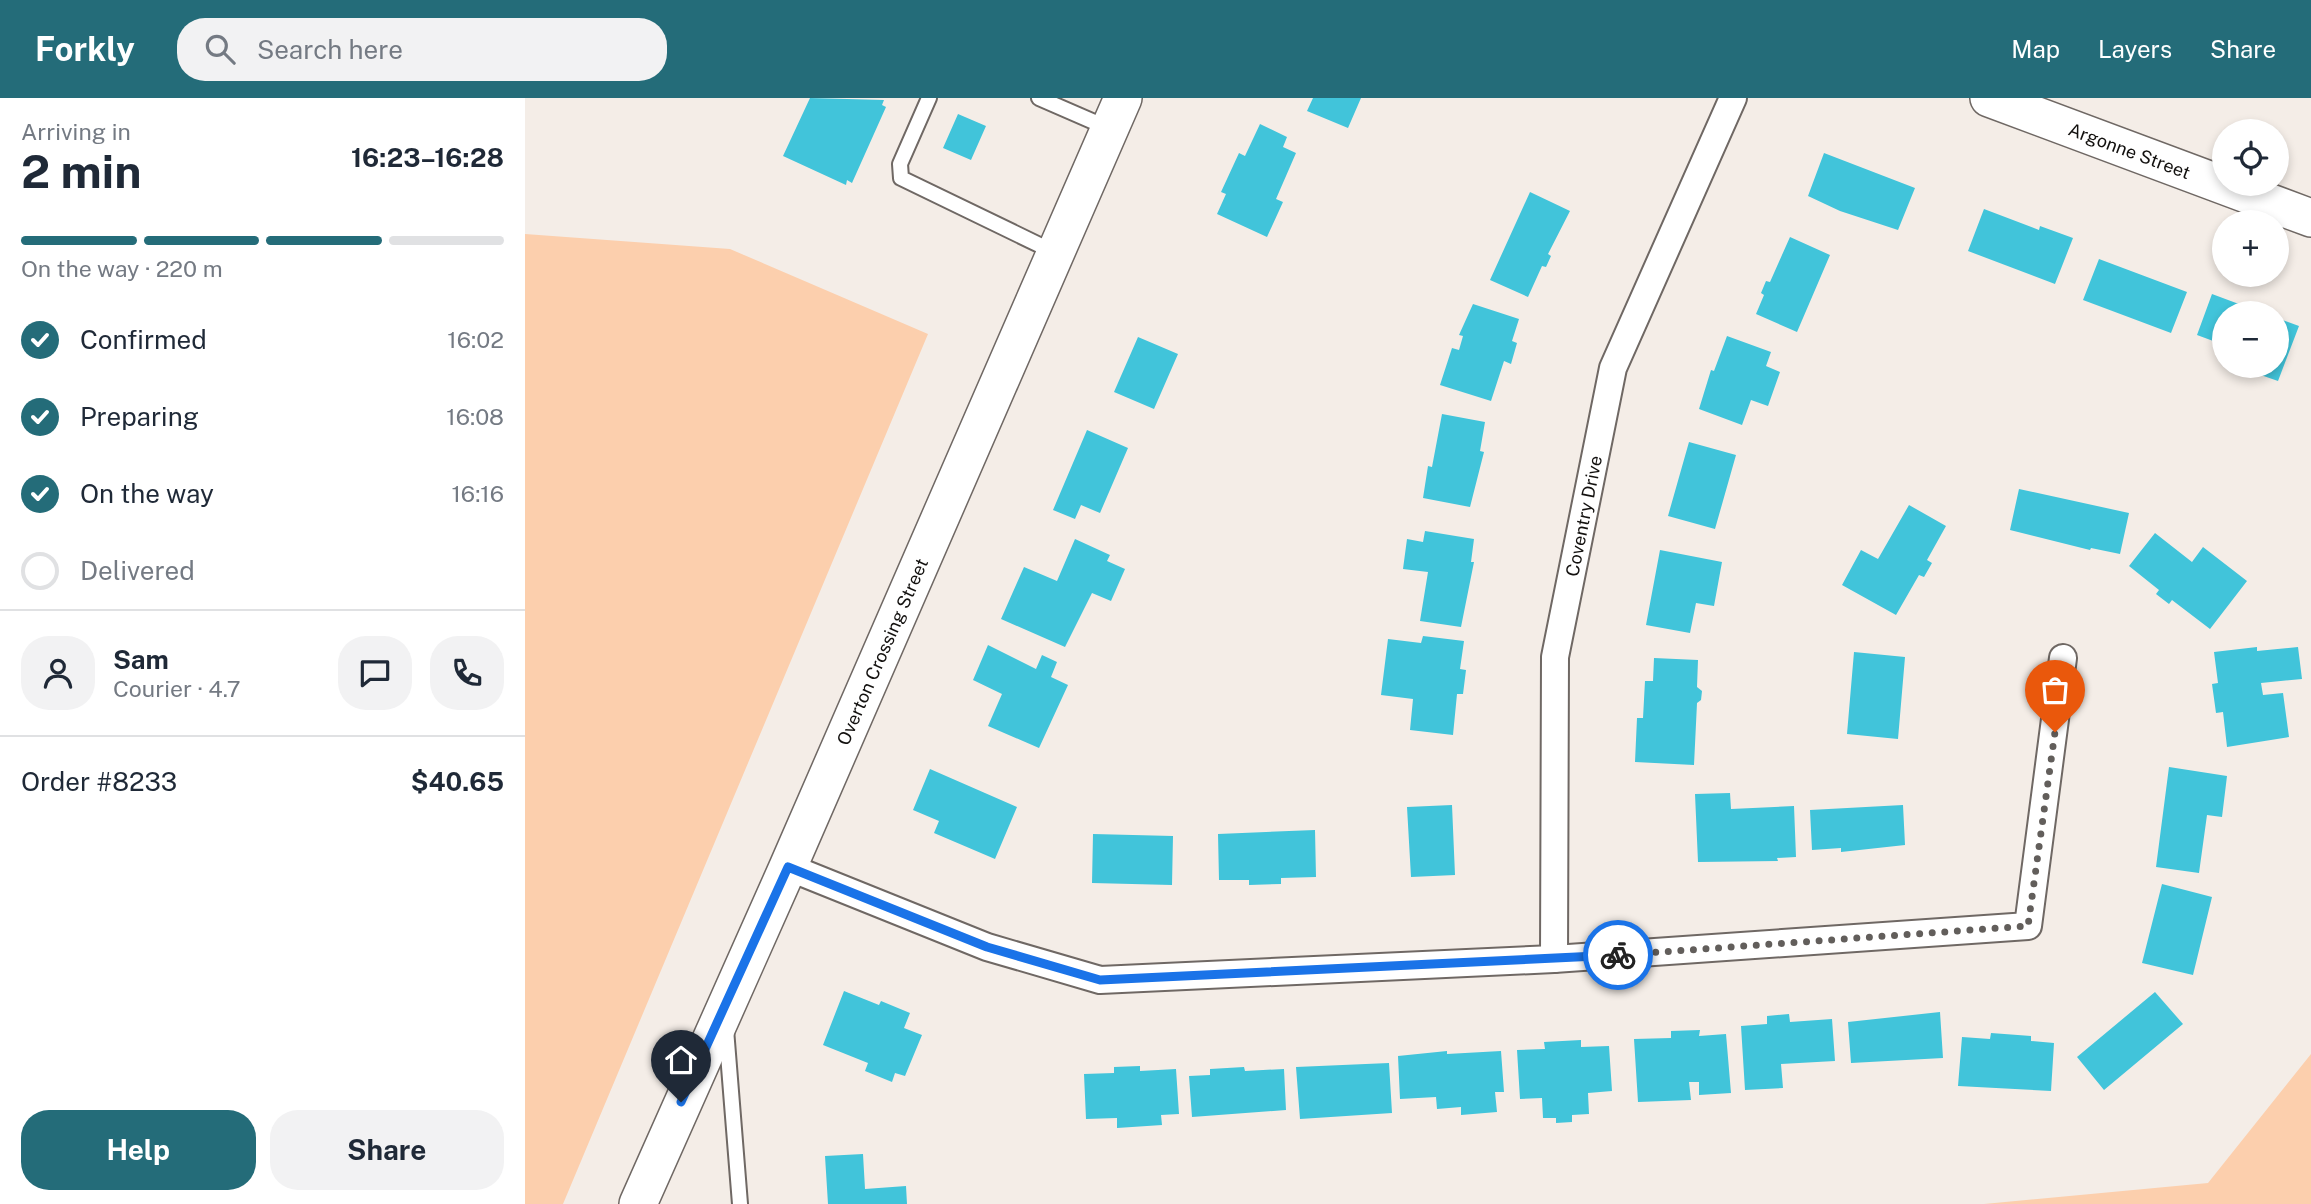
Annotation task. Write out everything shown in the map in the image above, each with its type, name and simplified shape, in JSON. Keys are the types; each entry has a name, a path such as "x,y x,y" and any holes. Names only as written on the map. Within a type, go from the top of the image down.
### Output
{"street":[{"name":"Coventry Drive","path":"1554,960 1555,657 1613,368 1733,98"},
{"name":"Argonne Street","path":"1989,98 2311,218"},
{"name":"Overton Crossing Street","path":"638,1204 788,867 1116,113"},
{"path":"788,867 987,947 1100,980 1554,960 2028,926 2063,658"}],"lane":[{"path":"929,98 900,164 901,178 1056,253"},
{"path":"1039,98 1116,113"},
{"path":"725,1007 740,1204"}],"shaded area":[{"path":"525,234 730,249 928,334 563,1204 525,1204"},
{"path":"2311,1054 2311,1204 1984,1204 2208,1183"}],"building":[{"path":"810,98 884,100 882,105 886,107 852,183 847,180 846,185 783,156"},
{"path":"1313,98 1361,98 1348,128 1307,111"},
{"path":"958,114 986,126 971,160 943,148"},
{"path":"1260,124 1287,137 1283,147 1296,153 1276,199 1283,202 1267,237 1217,214 1226,194 1221,192 1239,153 1245,156"},
{"path":"1824,153 1915,188 1898,230 1840,211 1808,196"},
{"path":"1530,192 1570,211 1548,254 1551,256 1546,267 1542,266 1528,297 1490,280"},
{"path":"1984,209 2039,230 2040,226 2073,238 2055,284 1968,251"},
{"path":"1790,237 1830,255 1797,332 1756,314 1764,295 1761,293 1766,281 1770,282"},
{"path":"2099,259 2187,292 2171,333 2083,300"},
{"path":"2212,294 2231,301 2212,301 2212,341 2197,335"},
{"path":"1473,304 1519,319 1512,341 1517,343 1511,364 1504,361 1491,401 1440,385 1452,348 1459,350 1463,336 1459,335"},
{"path":"2289,322 2299,326 2289,352"},
{"path":"1727,336 1771,352 1766,366 1780,372 1768,406 1751,400 1742,425 1699,409 1711,370 1714,371"},
{"path":"1138,337 1178,354 1154,409 1114,392"},
{"path":"1442,414 1485,422 1480,451 1484,452 1470,507 1423,498 1428,466 1432,467"},
{"path":"1087,430 1128,448 1100,513 1081,505 1075,519 1053,510"},
{"path":"1689,442 1736,455 1715,529 1668,516"},
{"path":"2019,489 2129,513 2120,554 2091,548 2090,550 2010,530"},
{"path":"1909,505 1946,526 1927,560 1932,563 1924,577 1919,575 1896,615 1842,585 1861,550 1878,559"},
{"path":"1425,531 1474,539 1471,562 1474,562 1461,627 1420,621 1428,572 1403,569 1407,539 1423,542"},
{"path":"2155,533 2192,562 2203,547 2247,581 2210,629 2172,600 2169,604 2156,594 2159,590 2129,566"},
{"path":"1075,539 1110,555 1107,561 1125,569 1111,601 1092,593 1065,647 1001,619 1024,567 1057,581"},
{"path":"1660,550 1722,562 1714,606 1696,603 1690,633 1646,625"},
{"path":"1423,636 1464,641 1460,669 1466,670 1463,694 1457,694 1453,735 1410,730 1413,699 1381,695 1388,639 1421,643"},
{"path":"988,645 1036,669 1042,655 1057,662 1051,677 1068,685 1039,748 988,726 1002,694 973,680"},
{"path":"2257,647 2257,651 2298,647 2302,679 2261,683 2263,695 2283,693 2289,737 2227,747 2223,712 2216,713 2212,684 2218,683 2214,652"},
{"path":"1854,652 1905,657 1898,739 1847,734"},
{"path":"1654,658 1698,660 1697,687 1702,691 1701,700 1697,703 1694,765 1635,762 1637,718 1643,718 1645,681 1653,681"},
{"path":"2169,767 2227,776 2222,817 2207,815 2199,873 2156,867"},
{"path":"930,769 1017,807 995,859 934,833 939,821 913,810"},
{"path":"1730,793 1731,809 1794,806 1796,857 1777,858 1778,861 1698,862 1695,794"},
{"path":"1452,805 1455,875 1411,877 1407,807"},
{"path":"1903,805 1905,845 1841,852 1841,848 1812,850 1810,810"},
{"path":"1315,830 1316,877 1281,878 1281,884 1249,885 1249,880 1219,880 1218,834"},
{"path":"1093,834 1173,836 1172,885 1092,883"},
{"path":"2162,884 2212,897 2193,975 2142,963"},
{"path":"844,991 879,1005 881,1001 910,1013 904,1028 922,1035 905,1076 895,1073 892,1082 865,1071 868,1063 823,1045"},
{"path":"2155,992 2183,1024 2104,1090 2077,1057"},
{"path":"1940,1012 1943,1058 1851,1063 1848,1022"},
{"path":"1789,1014 1790,1022 1832,1019 1835,1061 1781,1064 1783,1088 1745,1090 1741,1026 1767,1024 1767,1016"},
{"path":"1700,1030 1699,1036 1726,1034 1731,1093 1699,1095 1699,1082 1689,1082 1691,1100 1638,1102 1634,1039 1671,1038 1671,1031"},
{"path":"1991,1033 2031,1036 2031,1041 2054,1043 2051,1091 1958,1086 1962,1037 1990,1039"},
{"path":"1581,1040 1581,1047 1609,1046 1612,1091 1588,1093 1589,1114 1572,1115 1572,1122 1556,1123 1556,1118 1543,1118 1542,1098 1520,1099 1517,1050 1545,1049 1544,1042"},
{"path":"1447,1051 1447,1054 1501,1051 1504,1092 1495,1092 1497,1112 1461,1115 1461,1107 1437,1109 1436,1097 1400,1099 1398,1056"},
{"path":"1389,1063 1392,1113 1300,1119 1296,1067"},
{"path":"1140,1066 1140,1071 1176,1069 1179,1114 1161,1115 1162,1125 1117,1128 1117,1118 1086,1119 1084,1074 1114,1073 1114,1067"},
{"path":"1244,1067 1245,1071 1284,1069 1286,1110 1192,1117 1189,1076 1210,1075 1210,1069"},
{"path":"863,1154 865,1189 906,1186 907,1204 828,1204 825,1156"}],"way so far":[{"path":"1618,955 2028,926 2055,732"}],"route":[{"path":"681,1102 788,867 987,947 1100,980 1618,955"}]}
